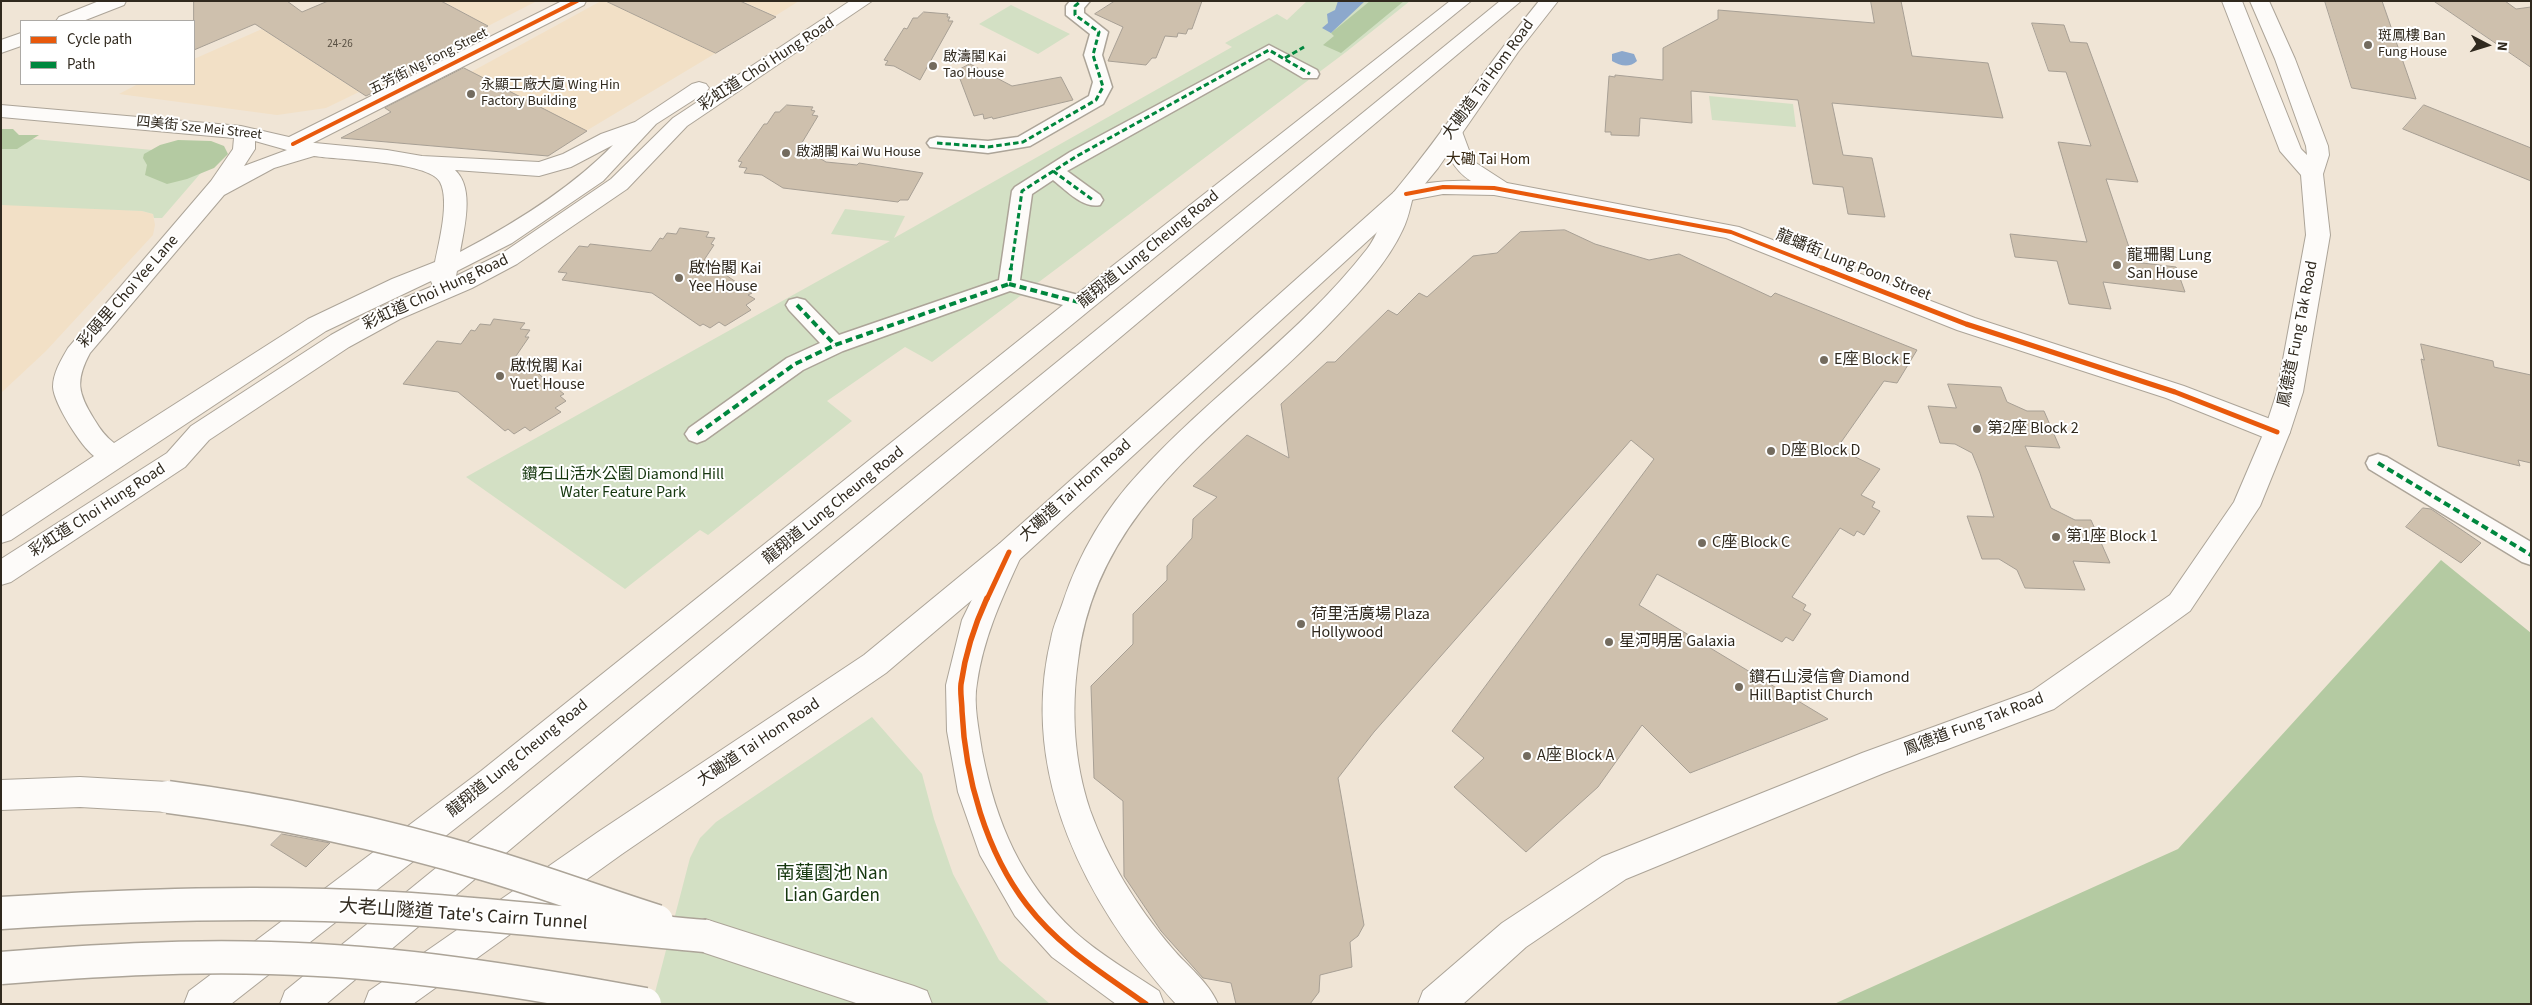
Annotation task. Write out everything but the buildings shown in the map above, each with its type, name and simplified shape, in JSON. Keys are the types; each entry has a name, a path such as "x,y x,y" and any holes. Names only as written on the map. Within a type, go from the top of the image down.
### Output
{"main road":[{"path":"69,20 117,1"},
{"name":"五芳街 Ng Fong Street","path":"303,147 577,1"},
{"name":"彩虹道 Choi Hung Road","path":"1,574 176,460 200,433 356,331 391,313 444,279 485,249 578,189 609,163 642,126 832,1"},
{"name":"彩虹道 Choi Hung Road","path":"1,532 113,456 317,325 400,285 444,279 509,259 619,184 680,122 863,1"},
{"path":"298,1004 1512,1"},
{"name":"大磡道 Tai Hom Road","path":"382,1004 571,870 875,664 1009,552 1404,196 1511,48 1549,1"},
{"path":"2232,1 2292,151 2312,174"},
{"name":"鳳德道 Fung Tak Road","path":"1436,1004 1514,935 1614,868 1873,763 2043,700 2180,603 2246,506 2277,432 2290,392 2318,235 2312,174 2318,155 2313,133 2285,59 2259,1"},
{"name":"龍翔道 Lung Cheung Road","path":"202,1004 492,781 1082,303 1456,4"},
{"path":"1,47 20,39"},
{"name":"四美街 Sze Mei Street","path":"2,110 241,132 303,147 419,162 438,168 448,176 453,187 455,200 444,279"},
{"path":"419,162 539,169 570,161 601,142 642,126"},
{"name":"龍蟠街 Lung Poon Street","path":"1452,131 1456,150 1463,164 1486,180 1515,191"},
{"name":"彩頤里 Choi Yee Lane","path":"113,456 95,443 70,402 66,388 69,368 80,348 205,204 244,149 245,136 241,132"},
{"path":"205,204 226,186 252,169 303,147"},
{"name":"龍蟠街 Lung Poon Street","path":"1404,196 1452,186 1515,191 1696,225 1747,238 1966,324 2175,392 2277,432"},
{"path":"1200,1004 1158,958 1133,926 1110,890 1070,802 1059,757 1056,722 1059,682 1068,627 1076,601 1097,555 1128,504 1151,477 1177,452 1300,340 1348,288 1391,231 1404,196"},
{"path":"113,456 143,453 200,433"},
{"path":"1009,552 977,620 961,685 963,731 974,792 997,855 1027,905 1064,945 1146,1004"},
{"path":"1,795 54,792 122,793 224,804 312,820 487,865 705,936"},
{"name":"大老山隧道 Tate's Cairn Tunnel","path":"1,914 138,906 302,905 393,908 705,936 914,1004"},
{"path":"1,968 209,957 363,963 496,978 645,1004"}],"street":[{"path":"937,143 988,147 1023,142 1096,100 1103,89 1104,83 1093,59 1099,32 1075,15 1075,6 1081,1"},
{"path":"1285,58 1304,47"},
{"path":"1009,284 1022,192 1052,171 1269,50 1310,74"},
{"path":"1052,171 1094,200"},
{"path":"697,434 794,364 834,346 1009,284 1082,303"},
{"path":"797,305 834,346"},
{"path":"2378,463 2531,555"}],"shaded area":[{"path":"442,1 537,1 488,26"},
{"path":"601,1 606,1 716,53 586,131 471,72"},
{"path":"742,1 799,1 775,16"},
{"path":"262,29 359,92 326,108 277,115 119,94 136,85 195,85 195,59"},
{"path":"1,203 142,211 153,214 155,225 153,235 46,351 1,393"}],"green space":[{"name":"鑽石山活水公園 Diamond Hill Water Feature Park","path":"1307,1 1410,1 1346,52 932,362 905,347 827,401 852,421 708,535 700,530 625,589 466,477 890,241 831,234 845,209 905,216 894,238 1232,47 1225,43 1277,14 1287,20"},
{"path":"1370,1 1404,1 1341,53 1323,45 1334,36 1331,33"},
{"path":"1011,5 1070,34 1038,54 979,24"},
{"path":"1709,96 1793,104 1796,127 1712,120"},
{"path":"1,129 13,129 19,135 39,135 17,149 1,149"},
{"path":"1,136 196,154 206,167 162,218 154,218 153,214 142,211 1,205"},
{"path":"178,140 211,141 224,146 228,154 214,168 187,179 167,184 145,175 147,165 143,158 144,154 160,145"},
{"path":"2441,560 2531,633 2531,1004 1834,1004 2178,849"},
{"name":"南蓮園池 Nan Lian Garden","path":"872,717 922,774 934,819 953,874 999,960 1050,1004 652,1004 690,858 700,838 716,822"}],"water":[{"path":"1338,1 1365,1 1331,33 1322,28 1328,23 1327,14 1335,10"},
{"path":"1622,51 1634,54 1637,61 1625,66 1612,61 1612,54"}],"marked path":[{"path":"937,143 988,147 1023,142 1096,100 1103,87 1095,67 1093,55 1099,32 1075,15 1075,6 1081,1"},
{"path":"1285,58 1304,47"},
{"path":"697,434 795,364 835,345 1009,284 1022,191 1077,156 1269,50 1310,74"},
{"path":"1053,171 1093,200"},
{"path":"1009,284 1082,303"},
{"path":"797,305 835,345"},
{"path":"2378,463 2531,555"}],"cycle path":[{"path":"293,144 577,1"},
{"path":"1406,194 1443,187 1494,188 1731,232 1966,324 2175,392 2277,432"},
{"path":"1009,552 977,620 961,685 963,731 974,792 997,855 1027,905 1064,945 1146,1004"}],"place":[{"name":"斑鳳樓 Ban Fung House","path":"2368,45"},
{"name":"啟濤閣 Kai Tao House","path":"933,66"},
{"name":"永顯工廠大廈 Wing Hin Factory Building","path":"471,94"},
{"name":"啟湖閣 Kai Wu House","path":"786,153"},
{"name":"龍珊閣 Lung San House","path":"2117,265"},
{"name":"啟怡閣 Kai Yee House","path":"679,278"},
{"name":"E座 Block E","path":"1824,360"},
{"name":"啟悅閣 Kai Yuet House","path":"500,376"},
{"name":"第2座 Block 2","path":"1977,429"},
{"name":"D座 Block D","path":"1771,451"},
{"name":"第1座 Block 1","path":"2056,537"},
{"name":"C座 Block C","path":"1702,543"},
{"name":"荷里活廣場 Plaza Hollywood","path":"1301,624"},
{"name":"星河明居 Galaxia","path":"1609,642"},
{"name":"鑽石山浸信會 Diamond Hill Baptist Church","path":"1739,687"},
{"name":"A座 Block A","path":"1527,756"}],"district":[{"name":"大磡 Tai Hom","path":"1488,161"}]}
